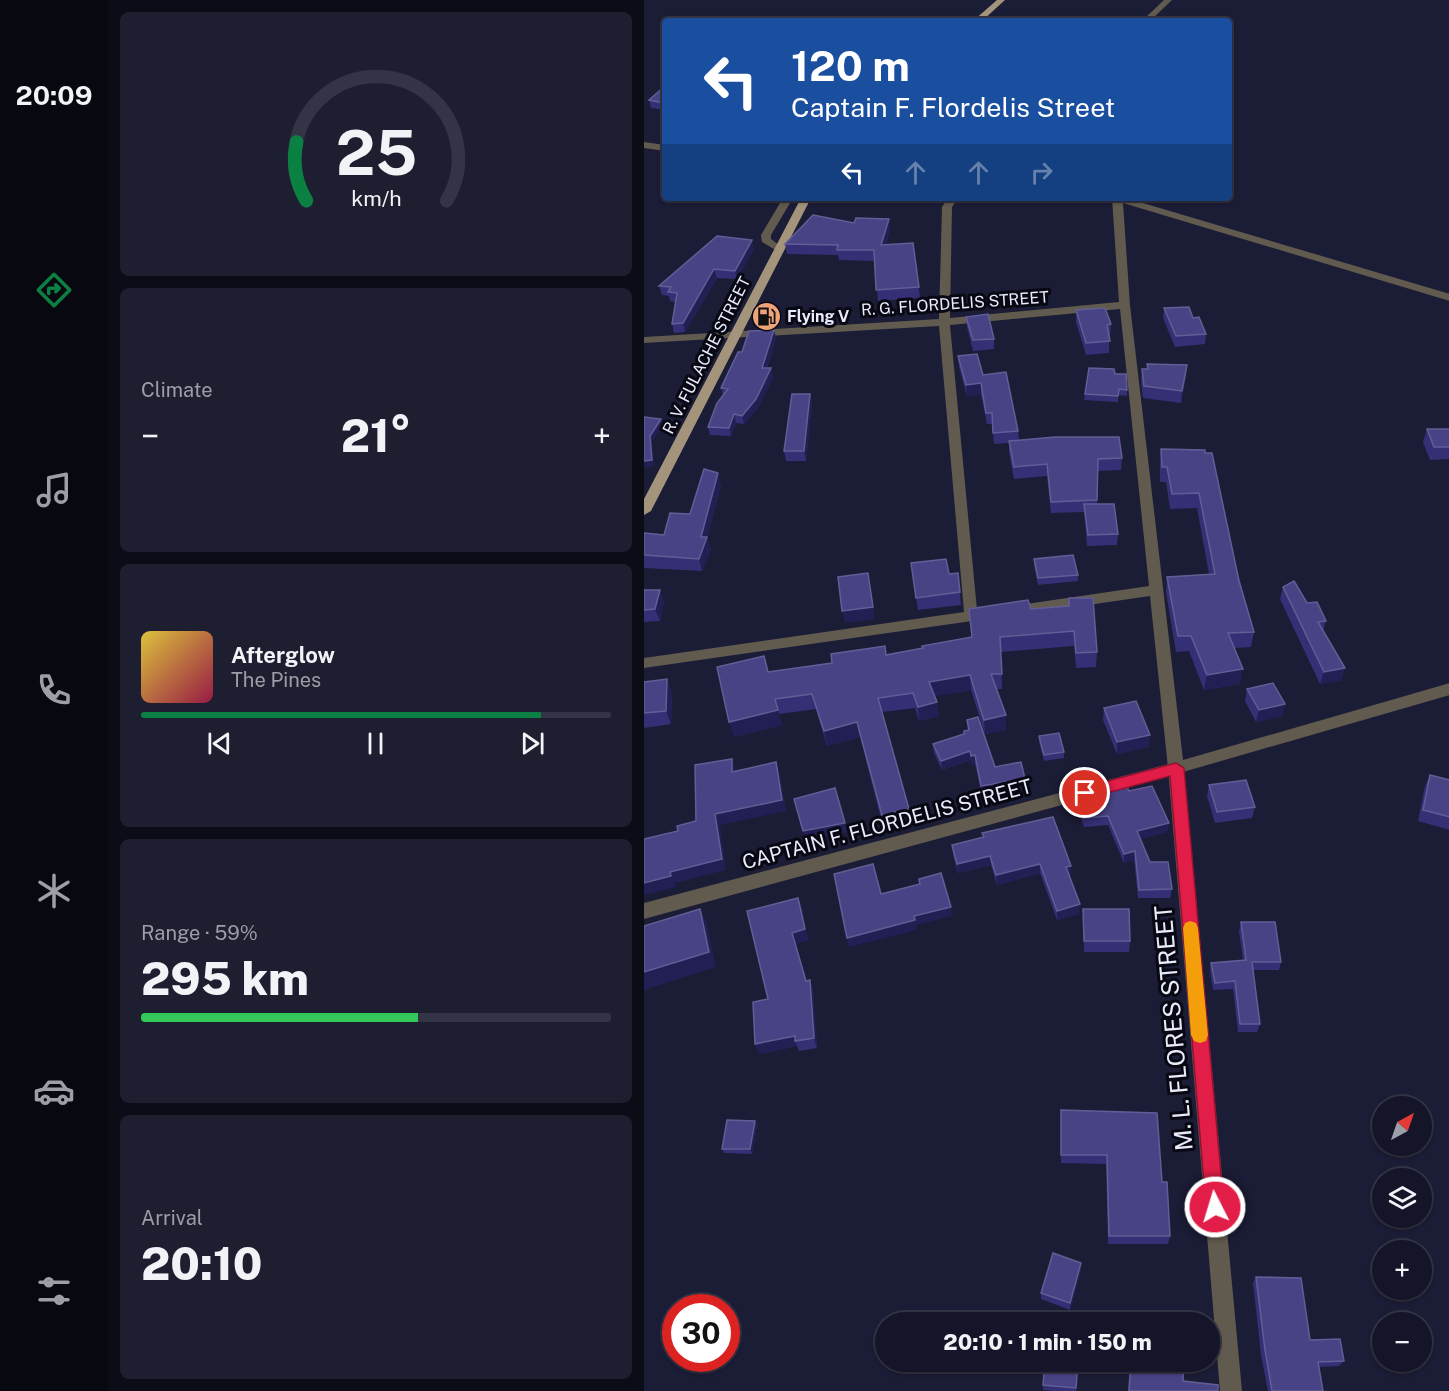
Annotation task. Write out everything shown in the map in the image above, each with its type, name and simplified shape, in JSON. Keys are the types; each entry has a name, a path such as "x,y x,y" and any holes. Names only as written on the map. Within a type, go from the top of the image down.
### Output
{"main road":[{"path":"980,18 1001,0"},
{"name":"R. V. FULACHE STREET","path":"644,511 804,201"}],"street":[{"path":"1149,18 1168,0"},
{"path":"644,144 662,147"},
{"path":"780,247 766,240 766,235 786,201"},
{"path":"951,201 947,207 944,322 971,617"},
{"name":"M. L. FLORES STREET","path":"1117,201 1125,305 1176,768 1231,1391"},
{"path":"1127,201 1450,298"},
{"name":"R. G. FLORDELIS STREET","path":"644,340 944,322 1125,305"},
{"path":"644,663 1157,590"},
{"name":"CAPTAIN F. FLORDELIS STREET","path":"644,911 1176,768 1450,689"}],"building":[{"path":"662,89 662,102 649,100"},
{"path":"813,215 854,223 856,218 889,219 881,245 913,243 919,287 876,290 874,250 837,250 838,245 785,244"},
{"path":"717,236 752,240 735,271 714,269 683,323 672,324 677,293 668,292 671,287 659,286"},
{"path":"1189,307 1193,318 1199,317 1206,334 1176,336 1164,308"},
{"path":"1105,308 1111,324 1107,325 1110,341 1086,343 1076,310"},
{"path":"988,314 994,339 973,340 966,317"},
{"path":"774,330 762,368 771,368 756,399 742,416 734,414 729,428 708,427 717,403 728,389 721,388 738,352 742,352 749,331"},
{"path":"977,354 983,375 1006,372 1018,431 993,433 992,413 986,413 981,383 966,385 958,356"},
{"path":"1147,364 1187,365 1182,391 1144,386 1142,369 1148,369"},
{"path":"1089,368 1114,369 1115,374 1126,374 1127,390 1119,389 1118,396 1085,394"},
{"path":"792,394 810,394 804,451 784,451"},
{"path":"644,417 661,419 650,436 652,460 644,461"},
{"path":"1427,429 1450,429 1450,447 1434,447"},
{"path":"1055,437 1119,437 1122,458 1098,459 1097,500 1051,502 1047,464 1014,467 1009,441"},
{"path":"1161,449 1205,450 1205,453 1212,453 1239,581 1254,632 1228,633 1243,669 1207,675 1191,636 1178,636 1167,577 1215,574 1199,493 1172,494 1167,467 1162,467"},
{"path":"704,469 718,473 701,537 707,537 699,559 644,555 644,533 664,535 670,513 690,514"},
{"path":"1084,504 1114,504 1118,534 1088,535"},
{"path":"1073,555 1078,575 1038,578 1034,559"},
{"path":"946,559 949,574 958,573 960,592 916,598 911,563"},
{"path":"868,573 873,607 842,611 838,577"},
{"path":"1294,581 1307,603 1317,602 1326,621 1318,622 1345,668 1324,672 1283,587"},
{"path":"644,590 660,590 655,609 644,610"},
{"path":"1069,598 1093,598 1097,652 1076,653 1074,631 1000,637 1002,674 991,674 1006,715 984,720 970,675 929,682 937,702 918,707 913,693 878,698 909,809 882,815 857,722 824,731 812,694 775,699 778,710 729,722 717,667 764,656 768,672 832,663 831,654 885,646 886,655 923,648 922,646 972,637 969,609 1028,600 1031,609 1069,606"},
{"path":"667,679 666,711 644,713 644,682"},
{"path":"1273,683 1285,704 1259,710 1247,689"},
{"path":"1136,701 1150,735 1117,742 1104,708"},
{"path":"978,717 995,767 1021,762 1025,779 981,786 975,755 971,756 970,751 941,761 933,744 964,734 964,731 969,730 967,720"},
{"path":"1059,733 1064,752 1044,755 1039,736"},
{"path":"732,759 732,772 776,762 782,800 715,814 722,859 670,872 671,876 644,883 644,839 678,831 677,826 696,821 695,765"},
{"path":"1430,775 1450,780 1450,817 1423,810"},
{"path":"1246,780 1255,807 1217,812 1209,785"},
{"path":"1126,785 1129,791 1152,786 1169,823 1137,831 1150,862 1168,862 1172,889 1139,890 1135,851 1124,854 1108,816 1084,818 1077,797 1102,787 1104,791"},
{"path":"835,788 845,823 803,831 794,799"},
{"path":"1053,817 1071,866 1066,867 1080,904 1057,911 1040,864 996,875 990,856 957,864 952,845 984,837 982,833"},
{"path":"873,864 881,894 920,884 919,879 941,873 951,907 914,916 915,920 847,938 834,874"},
{"path":"798,898 805,929 792,933 806,981 810,980 814,1038 795,1041 795,1036 755,1044 753,1002 768,999 747,911"},
{"path":"700,909 709,952 644,972 644,926"},
{"path":"1083,909 1129,909 1130,941 1084,941"},
{"path":"1241,922 1275,922 1281,962 1252,962 1260,1024 1240,1024 1235,981 1215,983 1211,963 1246,960"},
{"path":"1061,1110 1157,1113 1162,1182 1167,1182 1170,1236 1109,1236 1107,1155 1061,1155"},
{"path":"727,1120 755,1121 750,1149 722,1149"},
{"path":"1053,1253 1081,1263 1070,1303 1041,1293"},
{"path":"1256,1277 1301,1278 1310,1340 1340,1339 1344,1361 1318,1362 1323,1391 1272,1391"},
{"path":"1044,1372 1077,1372 1076,1388 1043,1385"},
{"path":"1130,1372 1183,1372 1183,1381 1218,1385 1218,1391 1129,1391"}],"slow traffic":[{"path":"1190,928 1200,1035"}],"place":[{"name":"Flying V","path":"766,316"}],"route":[{"path":"1085,793 1176,768 1215,1207"}]}
